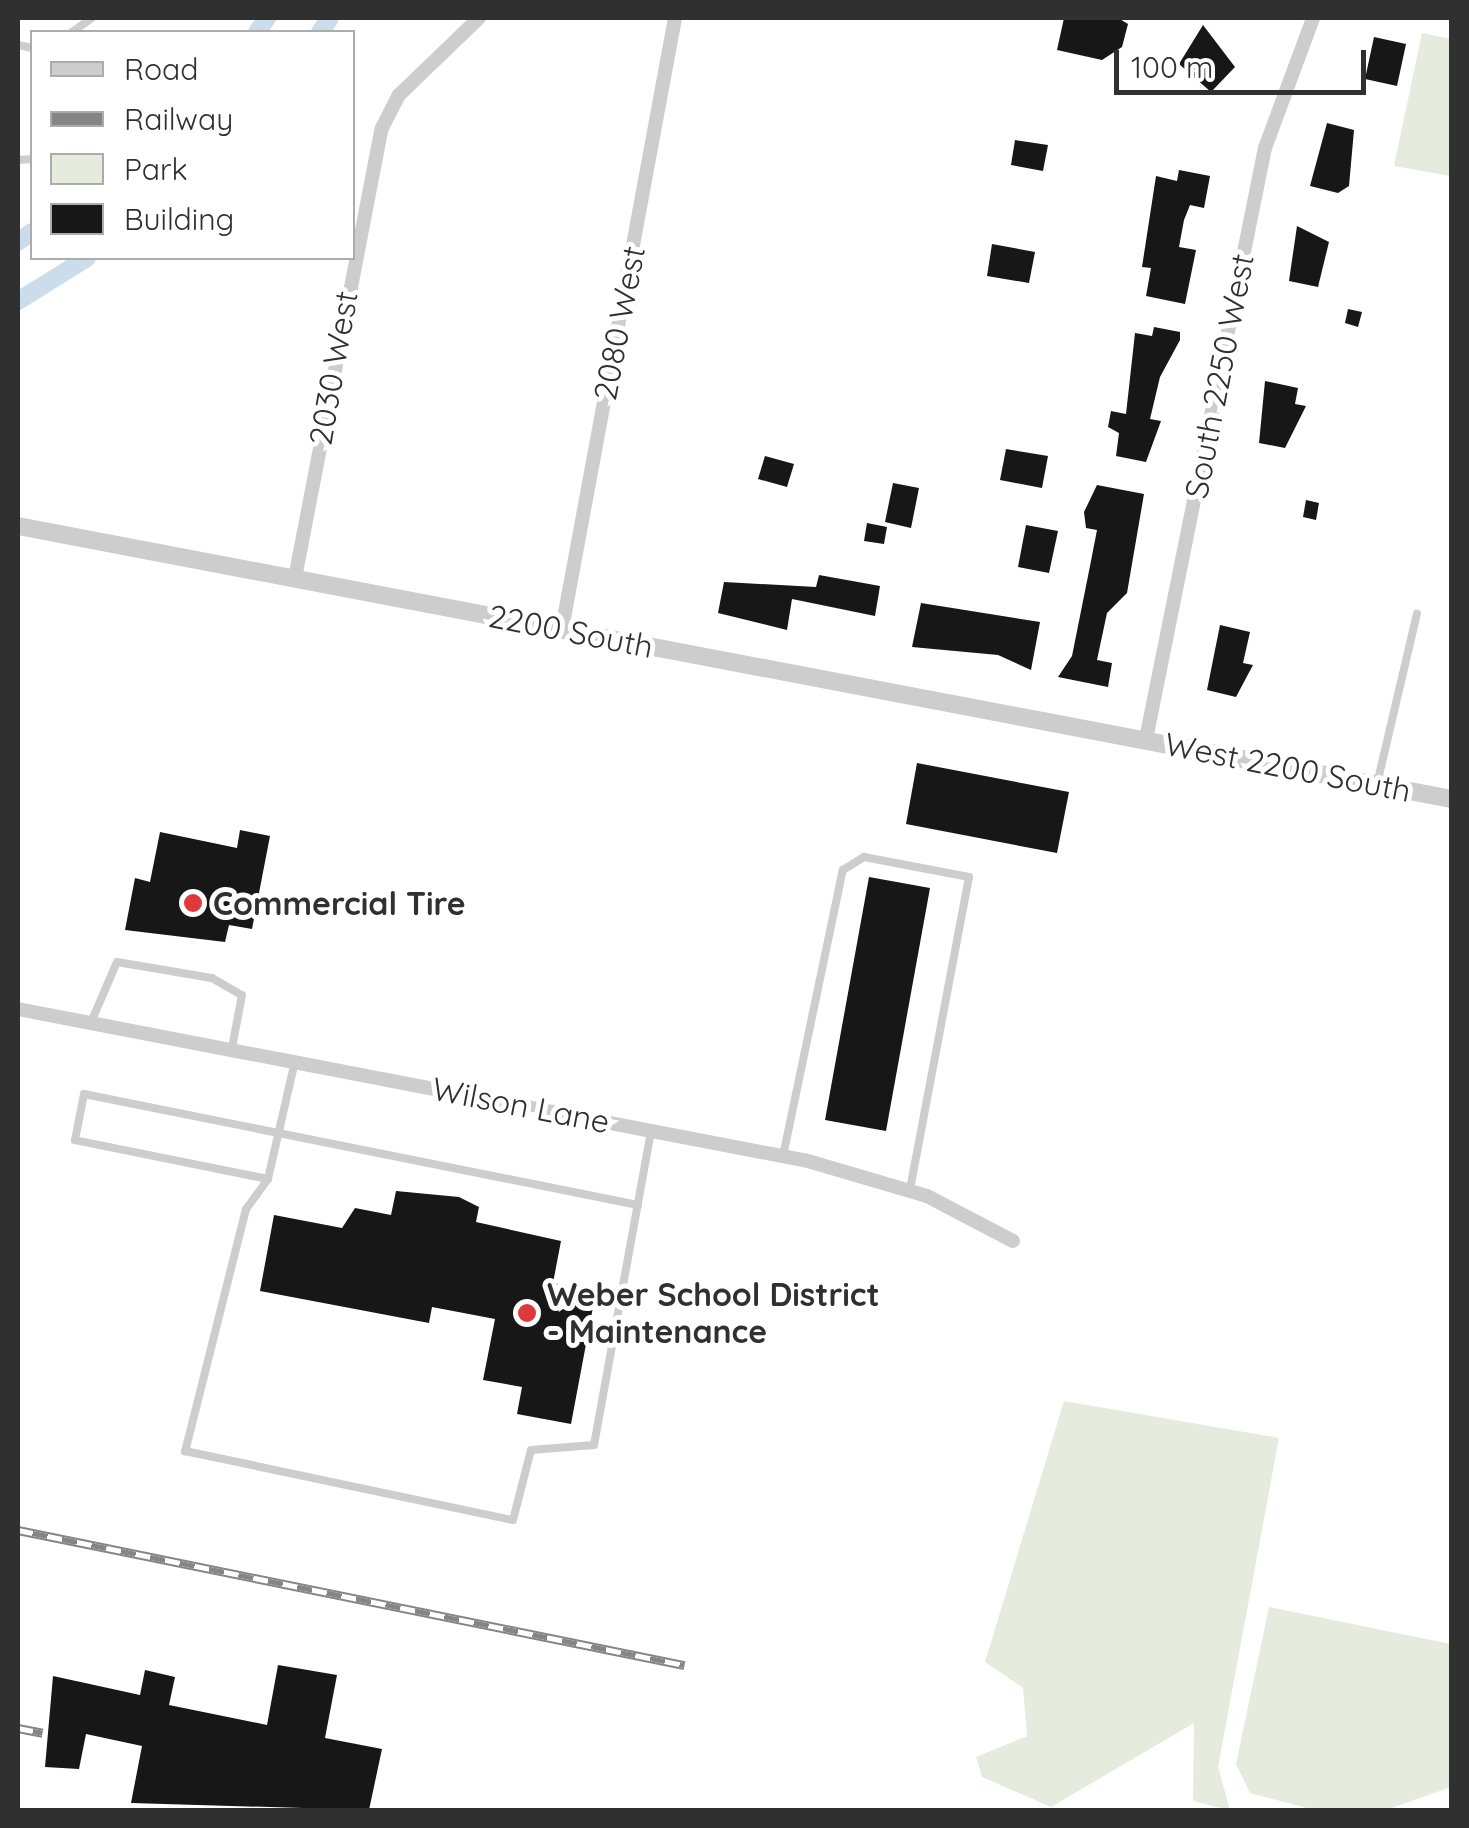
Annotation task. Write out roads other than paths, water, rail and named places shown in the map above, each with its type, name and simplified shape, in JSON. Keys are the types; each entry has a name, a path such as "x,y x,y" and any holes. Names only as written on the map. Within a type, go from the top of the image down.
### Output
{"street":[{"name":"2030 West","path":"295,578 382,128 399,95 480,18"},
{"name":"2080 West","path":"562,629 676,18"},
{"name":"South 2250 West","path":"1146,739 1265,148 1312,18"},
{"name":"2200 South","path":"18,526 1125,735"},
{"name":"West 2200 South","path":"1125,735 1452,799"},
{"name":"Wilson Lane","path":"18,1010 92,1020 783,1156 910,1190 1012,1241"}],"lane":[{"path":"1377,784 1417,614"},
{"path":"783,1156 843,870 864,857 969,877 910,1190"},
{"path":"92,1020 117,962 212,978 242,995 232,1048"},
{"path":"295,1060 268,1179 246,1208 186,1451 513,1520 531,1450 594,1444 651,1131"},
{"path":"268,1179 75,1140 84,1094 638,1205"}],"waterway":[{"path":"258,30 267,18"},
{"path":"321,30 330,18"},
{"path":"18,242 30,233"},
{"path":"18,301 84,260"}],"railway":[{"path":"18,1530 684,1665"},
{"path":"18,1728 43,1733"}],"place":[{"name":"Commercial Tire","path":"193,903"},
{"name":"Weber School District - Maintenance","path":"527,1313"}]}
